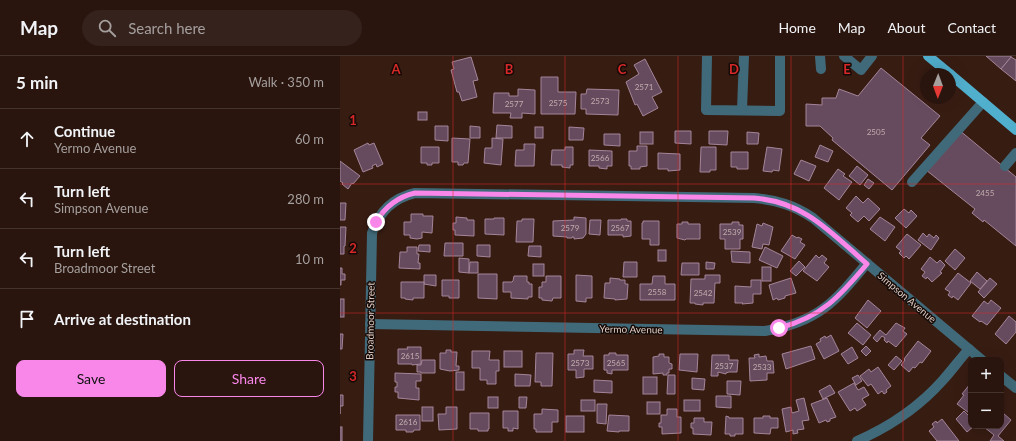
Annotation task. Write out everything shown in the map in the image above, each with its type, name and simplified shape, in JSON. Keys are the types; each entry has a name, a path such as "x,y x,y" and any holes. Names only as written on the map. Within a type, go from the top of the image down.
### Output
{"main road":[{"path":"933,57 944,68"},
{"path":"956,79 1016,130"}],"street":[{"path":"707,56 706,110 780,111 780,56"},
{"path":"742,110 744,56"},
{"path":"820,56 821,69"},
{"path":"844,56 861,70 872,56"},
{"path":"912,182 983,102"},
{"path":"1005,166 1016,153"},
{"name":"Simpson Avenue","path":"389,206 402,196 421,192 764,199 785,203 804,212 978,357"},
{"name":"Broadmoor Street","path":"368,441 372,233 379,217 389,206"},
{"name":"Yermo Avenue","path":"370,324 765,331 803,321 826,308 841,295 867,264"},
{"path":"858,441 885,427 914,407 942,380 969,349"},
{"path":"1004,378 1016,388"}],"building":[{"path":"986,56 1011,56 1011,57 1001,69"},
{"path":"471,57 478,80 473,81 477,97 462,101 459,92 457,92 451,70 454,69 452,62"},
{"path":"1011,57 1016,60 1016,81 1001,69"},
{"path":"645,59 662,92 652,97 658,108 643,116 637,104 635,105 626,82 639,74 634,65"},
{"path":"881,68 920,100 920,104 925,104 940,116 921,138 930,145 892,190 832,140 833,138 820,126 806,126 806,104 822,105 822,98 836,98 839,89 858,96"},
{"path":"541,77 558,77 558,92 576,92 575,114 541,114"},
{"path":"518,89 535,90 535,114 522,113 522,118 510,118 511,113 493,113 494,93 509,93 509,96 518,96"},
{"path":"587,89 619,90 618,115 586,114 586,109 581,109 581,94 586,94"},
{"path":"418,112 427,112 427,120 418,120"},
{"path":"497,125 512,126 512,138 496,138"},
{"path":"435,126 448,126 448,141 435,140"},
{"path":"470,126 480,127 480,138 470,138"},
{"path":"535,127 543,127 543,138 535,138"},
{"path":"569,127 584,128 583,140 569,140"},
{"path":"959,130 1016,177 1016,246 984,220 983,222 972,213 975,209 926,170"},
{"path":"675,131 691,131 691,144 675,143"},
{"path":"709,131 728,131 727,145 709,144"},
{"path":"640,132 653,132 653,144 640,144"},
{"path":"747,132 759,133 758,144 747,144"},
{"path":"604,134 620,134 620,146 604,145"},
{"path":"452,138 470,139 468,163 458,165 458,162 452,162"},
{"path":"492,138 503,139 501,165 484,163 485,148 492,148"},
{"path":"368,143 369,145 374,143 383,164 377,167 376,164 372,166 373,168 363,172 354,150"},
{"path":"524,144 535,144 534,166 515,166 516,150 524,150"},
{"path":"820,145 833,151 828,162 815,157"},
{"path":"637,146 647,146 647,166 640,167 640,169 631,169 631,166 629,166 629,151 637,151"},
{"path":"421,147 439,147 439,163 427,165 427,163 421,163"},
{"path":"565,147 573,147 573,165 570,165 570,168 562,167 562,165 551,165 552,150 565,150"},
{"path":"701,147 716,147 716,170 710,170 710,172 700,172"},
{"path":"767,147 782,149 779,171 763,171"},
{"path":"589,150 612,151 612,166 607,166 607,169 599,168 599,166 589,166"},
{"path":"731,152 748,152 748,169 737,169 737,167 731,167"},
{"path":"658,153 680,154 680,170 668,171 668,169 658,169"},
{"path":"801,160 816,166 809,181 794,174"},
{"path":"340,161 360,176 348,189 340,181"},
{"path":"857,166 868,175 860,185 849,176"},
{"path":"838,169 845,174 843,176 852,182 839,200 824,188"},
{"path":"868,179 874,183 869,189 864,185"},
{"path":"856,196 863,203 868,198 880,209 869,221 864,216 858,222 850,215 852,213 846,208"},
{"path":"340,203 346,203 345,220 340,220"},
{"path":"904,209 909,213 911,210 917,216 906,228 895,218"},
{"path":"411,214 433,216 432,233 422,232 422,238 417,239 410,238 410,235 404,235 404,222 411,222"},
{"path":"456,217 474,220 474,236 455,235 453,223 456,223"},
{"path":"574,217 586,218 586,234 583,238 574,239 574,237 567,238 553,236 553,221 574,220"},
{"path":"880,217 895,227 885,241 870,229"},
{"path":"504,218 504,235 485,234 485,219"},
{"path":"522,219 534,219 533,242 516,242 517,221 522,221"},
{"path":"621,219 631,221 631,236 623,237 623,235 608,235 608,220"},
{"path":"590,220 601,220 600,235 589,234"},
{"path":"643,221 659,221 659,245 650,245 650,239 642,239"},
{"path":"682,222 688,222 688,224 700,224 700,239 685,240 677,238 677,224 682,224"},
{"path":"732,222 739,222 739,225 743,225 743,239 740,239 740,249 725,249 725,239 720,239 720,224 732,224"},
{"path":"763,223 773,227 769,245 763,244 762,249 752,247 757,224 762,226"},
{"path":"340,227 346,227 344,254 340,254"},
{"path":"923,233 927,237 929,234 934,238 936,235 939,238 931,250 918,240"},
{"path":"907,234 921,245 909,259 906,256 904,258 899,253 901,251 896,247"},
{"path":"792,235 802,239 800,242 805,245 795,259 781,251"},
{"path":"445,243 463,243 463,256 444,256"},
{"path":"419,245 430,245 430,252 418,251"},
{"path":"477,245 490,245 490,257 477,256"},
{"path":"529,246 541,246 541,257 528,256"},
{"path":"407,247 417,247 420,269 399,268 400,252 407,252"},
{"path":"765,247 783,256 777,268 759,260"},
{"path":"955,249 965,258 955,270 945,261"},
{"path":"658,250 666,250 666,261 658,261"},
{"path":"731,251 750,252 750,263 732,262"},
{"path":"816,255 819,258 822,255 827,259 824,263 829,267 817,281 803,271"},
{"path":"930,257 937,263 940,260 945,265 940,272 942,273 932,282 927,277 926,279 922,276 925,272 921,269"},
{"path":"459,258 469,259 469,273 459,272"},
{"path":"799,261 805,267 796,276 790,271"},
{"path":"470,262 478,262 478,273 469,273"},
{"path":"624,262 637,262 637,277 623,277"},
{"path":"706,262 715,263 714,269 706,269"},
{"path":"682,263 699,263 699,275 681,275"},
{"path":"533,264 544,264 544,276 533,276"},
{"path":"762,267 771,267 771,281 762,281"},
{"path":"340,268 342,268 342,274 345,274 345,280 341,280 341,285 340,285"},
{"path":"977,272 987,281 980,289 970,281"},
{"path":"958,273 971,283 958,300 953,296 952,298 948,295 950,292 945,289"},
{"path":"478,274 497,274 497,299 478,298"},
{"path":"424,275 436,275 436,286 424,284"},
{"path":"576,275 592,276 592,298 586,298 586,302 576,301"},
{"path":"705,275 720,275 720,283 715,283 714,303 703,303 703,305 690,303 691,279 705,279"},
{"path":"514,276 527,276 527,282 532,284 532,297 528,297 528,299 511,298 511,292 503,292 503,282 512,282"},
{"path":"546,276 561,276 561,298 553,298 552,301 542,300 542,298 539,298 539,287 542,287 542,282 546,282"},
{"path":"653,276 665,276 665,284 675,284 675,300 640,300 640,284 652,284"},
{"path":"610,278 625,280 625,284 628,284 627,299 615,300 604,298 605,283 610,283"},
{"path":"791,278 796,293 785,296 785,298 778,300 777,298 773,300 769,285"},
{"path":"990,278 997,284 984,298 978,292"},
{"path":"442,280 459,280 459,298 442,296"},
{"path":"751,280 761,280 761,294 753,294 753,303 735,303 735,286 751,287"},
{"path":"401,282 424,282 424,298 413,298 413,300 401,298"},
{"path":"340,299 344,299 344,317 340,317"},
{"path":"868,300 881,311 867,328 855,318"},
{"path":"991,300 1001,308 987,325 972,316 984,301 988,304"},
{"path":"1009,316 1016,322 1016,332 1006,344 995,334"},
{"path":"857,323 871,335 863,345 848,333"},
{"path":"896,323 905,328 903,331 907,334 896,347 888,341 887,343 884,340 885,338 882,336 877,342 873,338 880,330 886,335"},
{"path":"340,334 343,334 342,349 340,349"},
{"path":"831,335 839,351 824,359 816,344 825,336 826,338"},
{"path":"918,341 931,351 922,363 920,362 909,372 901,365"},
{"path":"811,346 815,359 786,369 782,354"},
{"path":"866,346 871,351 866,356 861,351"},
{"path":"407,347 421,347 421,364 398,364 398,349 408,349"},
{"path":"852,347 858,358 848,364 841,354"},
{"path":"446,350 457,352 456,366 459,366 459,370 450,371 440,369 440,353 446,353"},
{"path":"574,350 584,350 583,356 593,356 593,369 584,369 584,377 576,378 576,370 568,370 568,354 574,354"},
{"path":"472,351 490,351 489,360 499,360 499,371 496,371 496,384 487,384 487,380 480,380 480,368 472,368"},
{"path":"504,351 522,351 522,367 504,367"},
{"path":"536,353 553,353 552,386 541,386 541,382 535,382"},
{"path":"609,353 616,353 616,355 628,355 628,370 612,370 612,374 607,373 607,370 604,370 604,355 609,355"},
{"path":"659,354 664,354 664,357 669,357 669,363 672,364 672,369 669,369 669,373 667,373 667,375 663,375 663,373 653,374 653,357 659,356"},
{"path":"680,354 698,354 697,372 679,370"},
{"path":"759,354 759,357 766,356 767,361 773,361 774,373 767,373 767,380 750,381 749,358 755,358 754,355"},
{"path":"712,355 729,355 729,360 738,360 737,372 729,372 726,374 718,372 718,376 711,376"},
{"path":"896,356 902,361 894,370 888,365"},
{"path":"422,360 435,360 435,373 417,372 417,365 421,365"},
{"path":"878,367 891,386 884,394 882,391 878,394 871,384 868,386 860,376 869,369 871,372"},
{"path":"456,372 464,372 464,390 456,390"},
{"path":"395,373 421,374 421,381 416,381 416,388 419,388 419,400 398,398 398,392 395,392 397,382 395,382"},
{"path":"515,374 531,375 530,386 515,386"},
{"path":"668,375 675,375 675,394 667,394"},
{"path":"858,375 862,381 856,385 852,378"},
{"path":"643,377 657,377 657,394 643,394"},
{"path":"692,378 705,379 704,390 692,389"},
{"path":"594,380 612,381 612,393 594,392"},
{"path":"727,381 741,381 740,395 727,394"},
{"path":"854,383 858,390 864,387 869,395 862,399 866,405 857,411 855,408 850,411 838,392"},
{"path":"830,385 835,393 823,399 819,391"},
{"path":"968,386 968,412 957,404 964,395 962,394"},
{"path":"340,395 343,395 343,406 340,406"},
{"path":"716,396 731,396 731,408 716,407"},
{"path":"488,397 498,397 498,408 488,408"},
{"path":"519,397 527,397 526,408 519,408"},
{"path":"804,398 809,420 802,421 804,429 797,430 798,433 793,434 793,430 786,432 782,409 791,407 792,413 799,411 796,400"},
{"path":"827,398 836,417 830,419 830,421 827,422 826,420 819,423 811,404"},
{"path":"581,400 595,400 595,411 581,411"},
{"path":"684,400 700,400 700,411 684,411"},
{"path":"647,402 660,402 660,414 647,414"},
{"path":"597,404 607,404 606,424 597,423"},
{"path":"422,407 433,407 433,421 422,421"},
{"path":"446,407 457,407 457,429 439,430 438,414 446,414"},
{"path":"542,409 558,410 558,422 552,422 552,432 536,432 536,429 534,429 534,414 542,414"},
{"path":"667,409 677,409 677,417 681,417 681,433 662,434 662,427 659,427 659,423 661,423 661,415 667,415"},
{"path":"503,411 518,411 518,429 513,428 513,431 508,431 508,428 503,428"},
{"path":"964,411 968,415 968,429 970,429 967,432 956,419"},
{"path":"470,413 489,413 488,431 470,429"},
{"path":"1004,414 1011,420 1004,429"},
{"path":"396,415 420,415 420,430 406,432 406,430 396,430"},
{"path":"609,415 629,416 629,431 607,431"},
{"path":"566,416 584,416 584,432 566,432"},
{"path":"726,416 729,418 743,418 743,434 735,434 735,436 730,436 730,434 725,434"},
{"path":"763,416 778,418 778,428 771,428 770,434 754,433 754,418 763,418"},
{"path":"694,418 704,418 704,422 712,422 711,435 693,434 691,423 694,423"},
{"path":"942,419 959,441 937,441 929,431 934,427 932,424 936,421 937,423"},
{"path":"340,427 342,427 342,441 340,441"},
{"path":"986,429 1004,429 998,436 1004,441 990,441 994,435"}],"route":[{"path":"376,222 393,202 402,196 421,192 754,198 785,203 813,218 867,264 845,290 826,308 803,321 779,328"}]}
